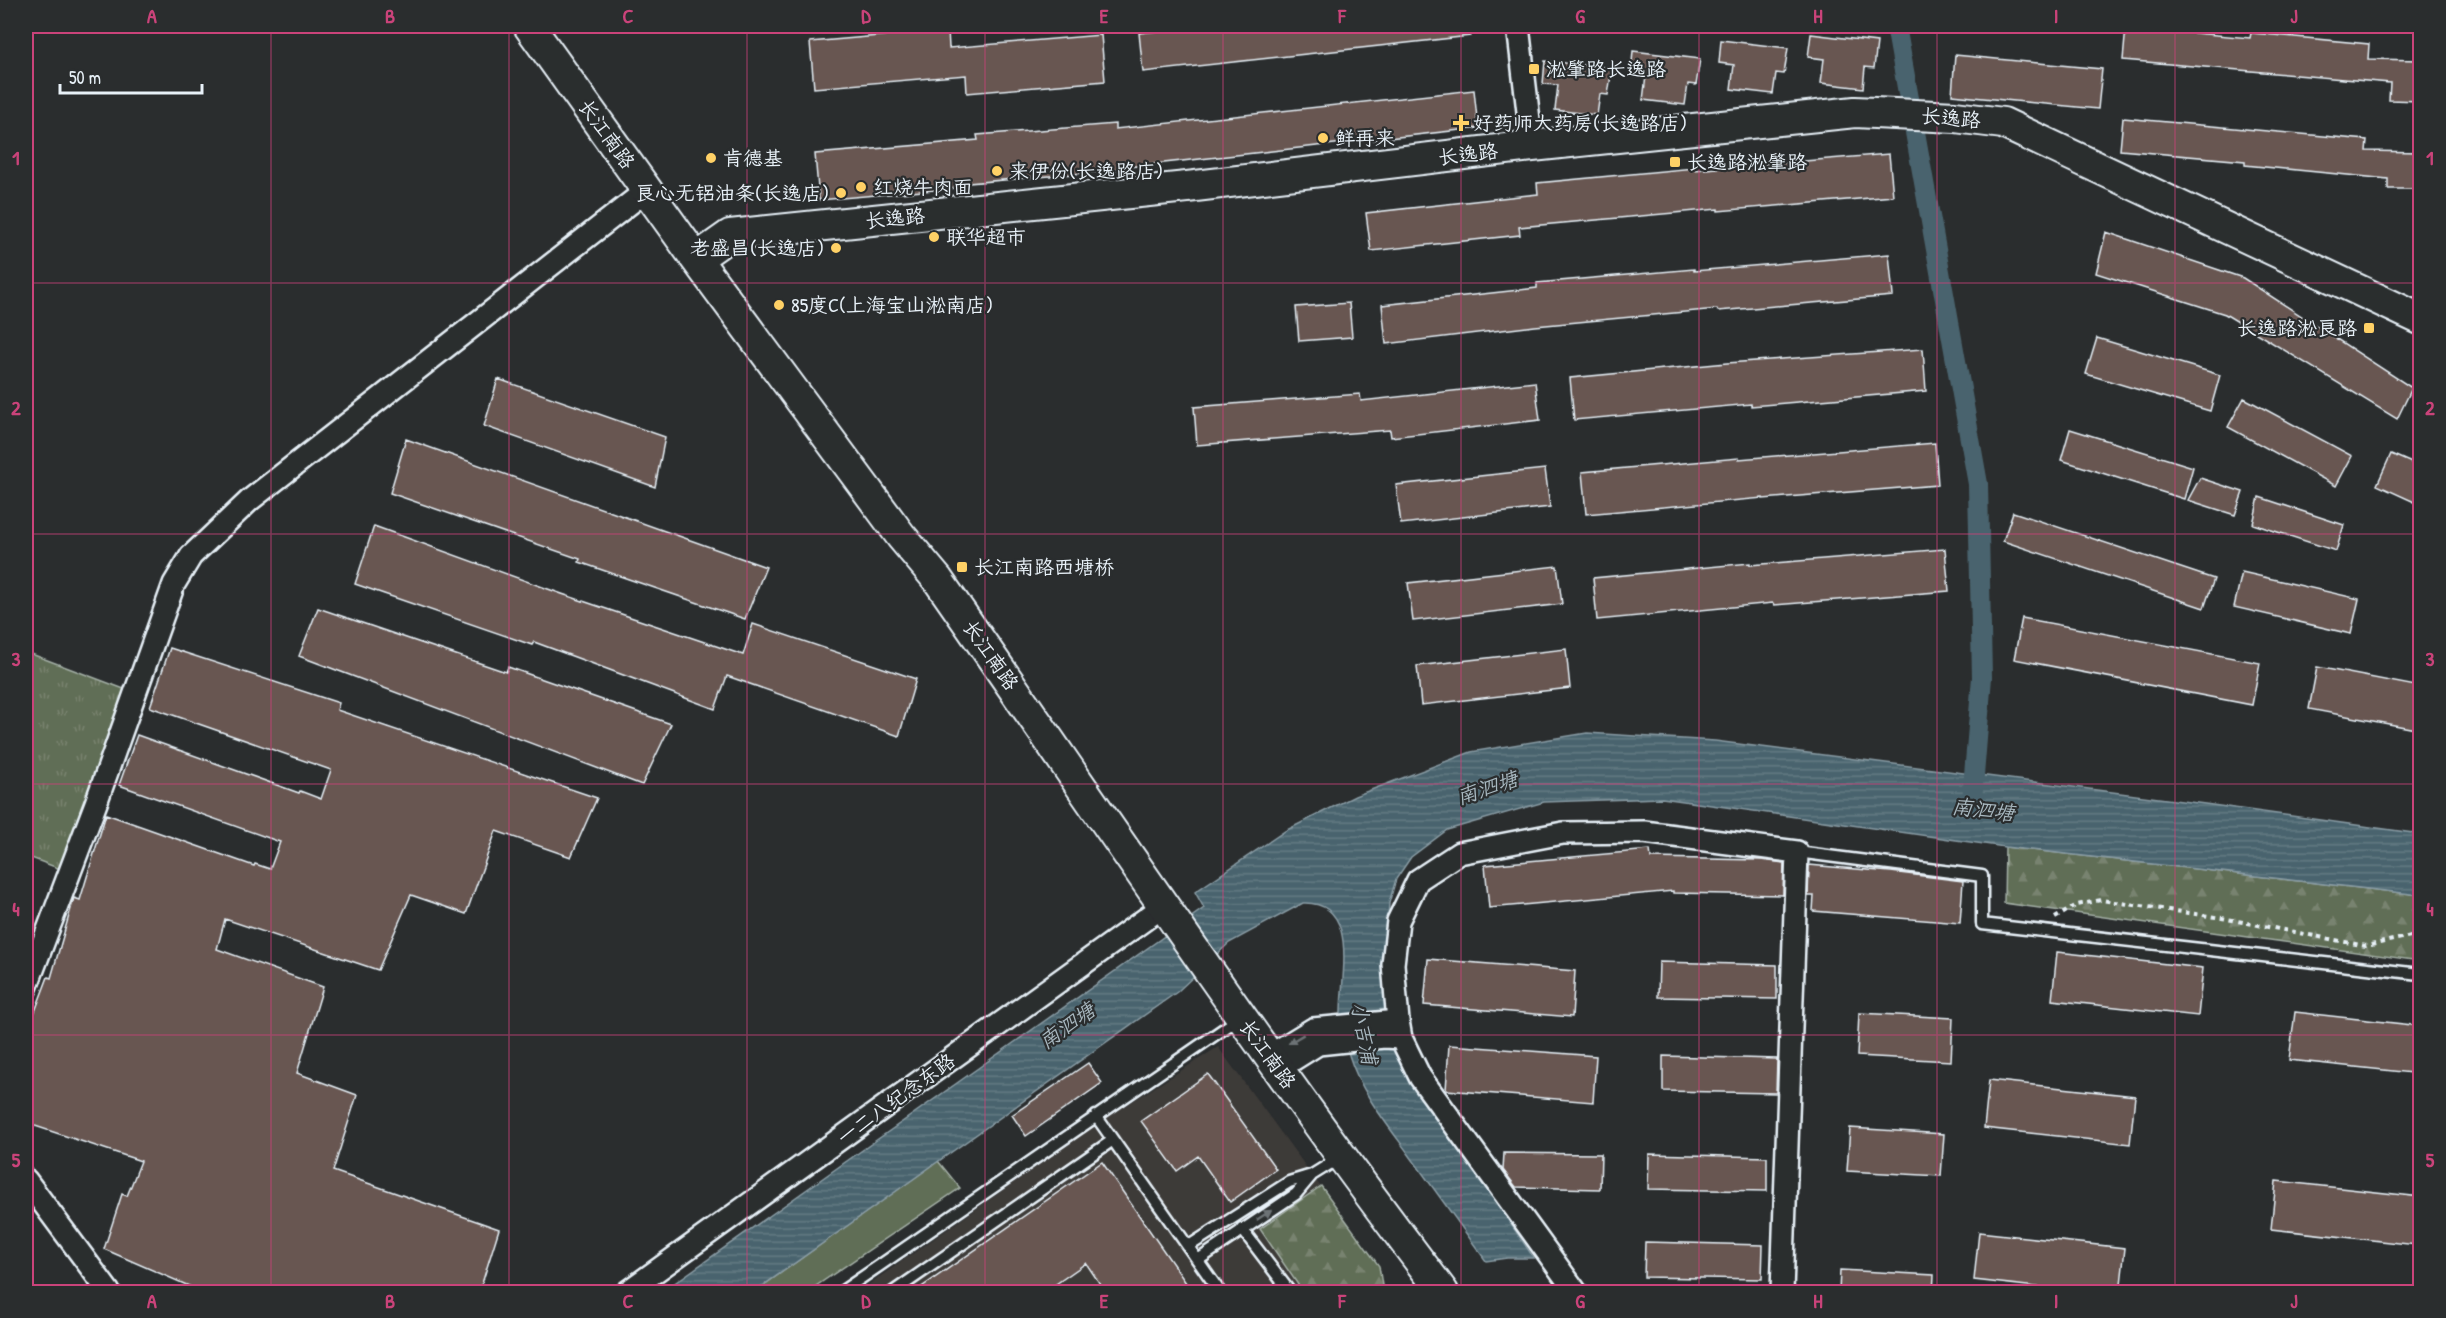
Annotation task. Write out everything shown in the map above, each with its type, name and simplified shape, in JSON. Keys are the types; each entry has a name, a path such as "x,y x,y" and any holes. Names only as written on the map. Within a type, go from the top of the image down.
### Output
{"street":[{"name":"长江南路","path":"529,26 696,259 901,536 938,580 1237,1011 1369,1196 1443,1293"},
{"path":"1518,26 1532,146"},
{"name":"长逸路","path":"696,259 730,236 1855,112 1955,117 2003,123 2421,319"},
{"path":"26,988 96,803 174,584 191,556 250,500 647,190"},
{"path":"1576,1293 1420,1077 1392,1030 1393,964 1398,921 1418,880 1459,853 1563,833 1644,832 1797,852 1782,1293"},
{"name":"一二八纪念东路","path":"627,1293 1172,916"},
{"path":"1274,1062 1313,1029 1324,1035 1392,1030"},
{"path":"26,1180 109,1293"},
{"path":"1369,1196 1422,1293"}],"lane":[{"path":"1797,852 1982,876 1982,924 2421,974"},
{"path":"841,1293 1096,1116 1237,1011"},
{"path":"1096,1116 1220,1293"},
{"path":"894,1293 1113,1140"},
{"path":"1189,1246 1289,1182 1312,1175 1341,1157"},
{"path":"1198,1260 1296,1194 1312,1175"},
{"path":"1242,1229 1290,1293"}],"path":[{"path":"2036,930 2077,905 2102,900 2222,918 2366,946 2421,934"}],"shaded area":[{"path":"1218,1047 1379,1266 1383,1292 858,1292 1100,1122"}],"green space":[{"path":"26,652 124,689 63,870 26,856"},
{"path":"2005,847 2420,895 2420,961 2004,903"},
{"path":"938,1161 960,1188 807,1292 754,1292"},
{"path":"1321,1186 1379,1266 1383,1292 1303,1292 1260,1229"}],"water":[{"path":"1587,733 1715,741 2420,834 2420,895 2005,847 1662,798 1544,802 1447,830 1411,857 1396,879 1389,903 1385,966 1385,1004 1398,1059 1534,1258 1486,1261 1374,1106 1354,1068 1342,1030 1344,963 1340,928 1333,915 1321,906 1303,903 1229,943 1177,992 754,1292 662,1292 1204,908 1195,892 1285,831 1355,796 1471,752"}],"building":[{"path":"1208,26 1470,26 1470,36 1143,72 1139,33"},
{"path":"2126,27 2250,38 2251,33 2369,44 2368,59 2421,60 2421,101 2389,100 2390,83 2123,60"},
{"path":"948,30 949,48 1101,35 1105,81 967,93 966,75 814,88 810,42"},
{"path":"1811,34 1877,42 1874,68 1865,67 1863,88 1821,83 1824,59 1808,57"},
{"path":"1721,40 1788,48 1784,74 1776,73 1773,94 1731,89 1734,65 1719,63"},
{"path":"1633,51 1700,59 1696,85 1688,84 1685,105 1643,100 1646,76 1631,74"},
{"path":"1955,55 2102,69 2098,109 1952,95"},
{"path":"1545,61 1612,68 1608,95 1600,94 1597,115 1555,110 1558,85 1543,84"},
{"path":"1474,90 1478,128 1119,168 1119,170 957,184 957,188 819,200 815,154 978,140 977,135 1115,124 1115,129"},
{"path":"2123,118 2367,140 2366,151 2421,152 2421,189 2388,189 2388,179 2245,165 2245,161 2120,150"},
{"path":"1889,154 1893,196 1519,227 1520,235 1371,251 1366,213 1538,194 1537,183 1694,168 1694,170"},
{"path":"2106,232 2243,278 2412,388 2397,419 2225,314 2096,273"},
{"path":"1889,254 1893,296 1535,326 1386,344 1382,305 1537,288 1537,283"},
{"path":"1349,303 1352,337 1299,341 1296,307"},
{"path":"2097,338 2220,375 2210,411 2086,374"},
{"path":"1923,349 1926,391 1574,420 1570,378 1727,363"},
{"path":"498,379 665,437 655,487 484,426"},
{"path":"1535,382 1540,420 1391,437 1390,430 1197,445 1194,407 1360,394 1361,401"},
{"path":"2244,398 2352,456 2336,486 2228,427"},
{"path":"2070,429 2193,467 2184,499 2061,460"},
{"path":"406,439 766,567 745,619 579,562 580,559 390,493"},
{"path":"1935,443 1938,485 1586,514 1582,472"},
{"path":"2391,454 2421,467 2421,505 2377,485"},
{"path":"1545,469 1550,507 1401,524 1396,485"},
{"path":"2200,478 2243,492 2235,515 2188,500"},
{"path":"2259,497 2344,525 2336,551 2253,524"},
{"path":"2013,512 2214,579 2204,608 2003,541"},
{"path":"374,526 562,594 743,655 753,624 916,679 899,736 727,676 715,709 534,642 532,645 355,584"},
{"path":"1945,549 1949,591 1774,605 1773,603 1597,620 1593,578 1750,563 1750,565"},
{"path":"1557,566 1562,604 1413,621 1408,583"},
{"path":"2242,572 2359,599 2351,634 2234,607"},
{"path":"318,608 506,672 508,667 671,724 642,785 299,656"},
{"path":"2022,618 2260,663 2252,705 2014,659"},
{"path":"170,648 339,703 337,710 597,798 571,857 496,831 466,914 411,895 378,970 225,919 217,949 323,987 297,1073 357,1095 333,1171 499,1229 479,1293 205,1293 104,1249 122,1194 127,1196 141,1161 26,1123 26,1035 48,977 51,978 74,898 80,900 106,814 254,866 255,864 270,869 280,842 119,785 137,735 321,799 331,770 150,707"},
{"path":"1566,649 1570,688 1421,705 1417,666"},
{"path":"2317,667 2421,687 2421,730 2309,709"},
{"path":"1650,850 1651,858 1762,860 1784,863 1783,895 1673,893 1673,891 1489,908 1485,865"},
{"path":"1809,865 1963,881 1960,923 1813,911 1814,896 1808,896"},
{"path":"2057,952 2203,968 2198,1016 2052,1000"},
{"path":"1428,959 1575,971 1572,1017 1424,1005"},
{"path":"1659,962 1777,965 1777,999 1658,997"},
{"path":"2295,1012 2421,1026 2421,1074 2289,1060"},
{"path":"1859,1013 1953,1018 1951,1061 1857,1056"},
{"path":"1449,1045 1596,1056 1593,1102 1446,1090"},
{"path":"1663,1056 1777,1059 1776,1093 1663,1091"},
{"path":"1088,1063 1102,1083 1026,1136 1012,1115"},
{"path":"1208,1074 1276,1169 1230,1202 1198,1156 1177,1171 1141,1121"},
{"path":"1989,1080 2135,1096 2130,1144 1984,1128"},
{"path":"1850,1128 1944,1134 1941,1176 1847,1171"},
{"path":"1504,1153 1601,1154 1600,1189 1516,1187 1503,1170"},
{"path":"1649,1154 1767,1157 1767,1191 1648,1189"},
{"path":"1102,1162 1193,1293 1106,1293 1086,1263 1043,1293 913,1293"},
{"path":"2276,1181 2421,1197 2417,1245 2271,1229"},
{"path":"1979,1232 2125,1248 2120,1293 2091,1293 1974,1280"},
{"path":"1645,1242 1763,1245 1762,1279 1644,1277"},
{"path":"1840,1270 1934,1275 1933,1293 1839,1293"}],"waterway":[{"name":"南泗塘","path":"1896,26 1978,484 1982,677 1972,800"}],"place":[{"name":"淞肇路长逸路","path":"1534,69"},
{"name":"好药师大药房(长逸路店)","path":"1461,123"},
{"name":"鲜再来","path":"1323,138"},
{"name":"肯德基","path":"711,158"},
{"name":"长逸路淞肇路","path":"1675,162"},
{"name":"来伊份(长逸路店)","path":"997,171"},
{"name":"红烧牛肉面","path":"861,187"},
{"name":"良心无铝油条(长逸店)","path":"841,193"},
{"name":"联华超市","path":"934,237"},
{"name":"老盛昌(长逸店)","path":"836,248"},
{"name":"85度C(上海宝山淞南店)","path":"779,305"},
{"name":"长逸路淞良路","path":"2369,328"},
{"name":"长江南路西塘桥","path":"962,567"}],"water label":[{"name":"小吉浦","path":"1364,1033"}]}
